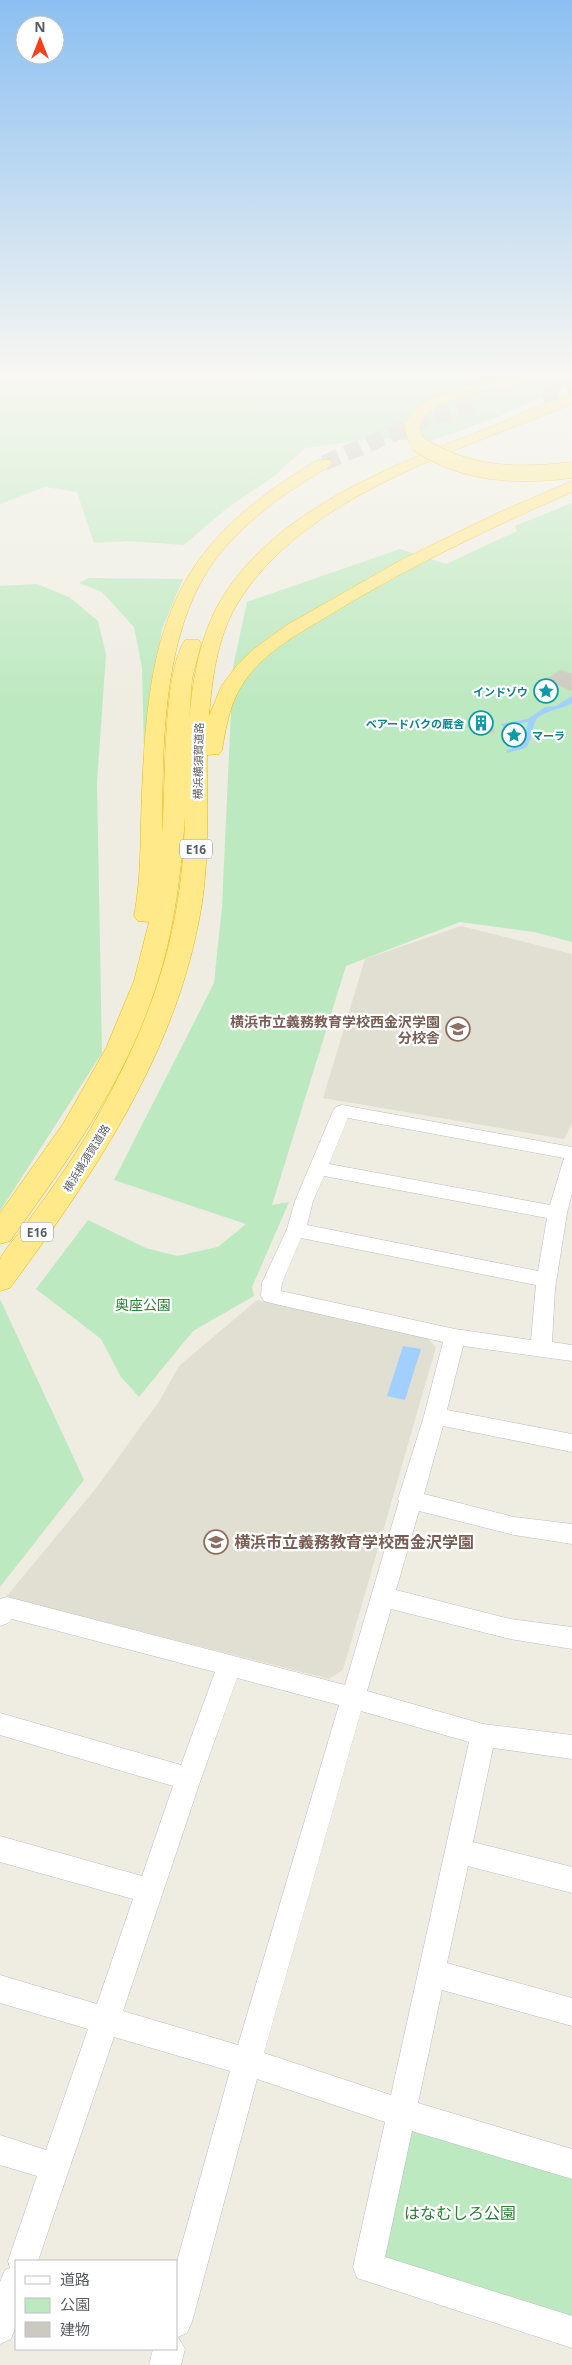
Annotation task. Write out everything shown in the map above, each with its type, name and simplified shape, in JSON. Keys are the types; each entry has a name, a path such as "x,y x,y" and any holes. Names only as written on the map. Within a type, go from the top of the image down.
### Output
{"highway":[{"name":"E16","path":"109,1068 131,988 147,913 152,792 161,690 169,643 178,614 190,586 212,552 263,503 288,486"},
{"name":"横浜横須賀道路","path":"0,1234 93,1097 132,1020 147,978 157,940 171,858 177,742 185,675 191,648 199,628 256,556 296,517 349,486"},
{"name":"横浜横須賀道路","path":"256,556 310,519 369,486"},
{"name":"E16","path":"170,991 200,906 206,862 215,728 225,698 236,678 269,646 322,612 394,571 468,533 571,486"},
{"name":"横浜横須賀道路","path":"0,1280 71,1182 121,1102 147,1049 170,991 188,922 195,862 198,743 204,676 229,589"}],"street":[{"path":"572,1153 342,1111 304,1201 296,1230 272,1283 271,1296 455,1338 572,1353"},
{"path":"542,1350 547,1280 557,1213 572,1159"},
{"path":"319,1169 557,1213"},
{"path":"296,1230 547,1280"},
{"path":"178,2315 247,2062 409,1499 435,1416 455,1338"},
{"path":"435,1416 572,1442"},
{"path":"409,1499 514,1526 572,1534"},
{"path":"382,1597 510,1629 572,1638"},
{"path":"0,1616 7,1607 483,1734 572,1747"},
{"path":"23,2260 188,1779 230,1665"},
{"path":"0,1724 188,1779"},
{"path":"483,1734 368,2267 572,2332"},
{"path":"0,1849 150,1890"},
{"path":"458,1851 572,1880"},
{"path":"432,1973 572,2012"},
{"path":"0,1989 247,2062 402,2113 572,2164"},
{"path":"0,2150 55,2168"},
{"path":"0,2327 15,2284"},
{"path":"165,2365 169,2350"}],"shaded area":[{"name":"横浜市立義務教育学校西金沢学園 分校舎","path":"461,926 572,954 572,1124 564,1139 323,1098 365,959"},
{"name":"横浜市立義務教育学校西金沢学園","path":"257,1300 426,1337 436,1347 343,1670 329,1679 6,1597 97,1487 160,1400 179,1366"}],"green space":[{"path":"0,486 259,486 226,509 184,545 128,541 94,543 77,492 45,487 0,504"},
{"name":"奥座公園","path":"572,503 572,942 534,932 460,922 346,966 272,1205 289,1202 252,1287 254,1296 193,1331 139,1397 121,1377 101,1339 36,1289 88,1220 146,1248 177,1256 218,1247 246,1224 114,1180 214,983 222,907 233,667 247,602 400,549 446,564 517,531 515,526"},
{"path":"88,578 183,579 162,629 144,750 142,668 134,627 102,592 79,583"},
{"path":"37,584 69,597 98,621 106,654 97,783 102,1053 0,1211 0,586"},
{"path":"0,1299 84,1480 0,1587"},
{"name":"はなむしろ公園","path":"406,2131 422,2131 572,2178 572,2317 386,2260 382,2243"}],"water":[{"path":"572,696 572,703 537,718 526,748 507,753 506,750 517,747 523,742 528,722 503,727 501,724 528,719 545,707 556,706"},
{"path":"403,1346 421,1349 405,1400 387,1396"}],"building":[{"path":"561,670 572,674 572,691 545,680"},
{"name":"ベアードバクの厩舎","path":"483,715 495,732 480,733 470,718"}],"place":[{"name":"インドゾウ","path":"546,691"},
{"name":"ベアードバクの厩舎","path":"481,723"},
{"name":"マーラ","path":"514,735"},
{"name":"横浜市立義務教育学校西金沢学園 分校舎","path":"458,1029"},
{"name":"横浜市立義務教育学校西金沢学園","path":"216,1542"}]}
